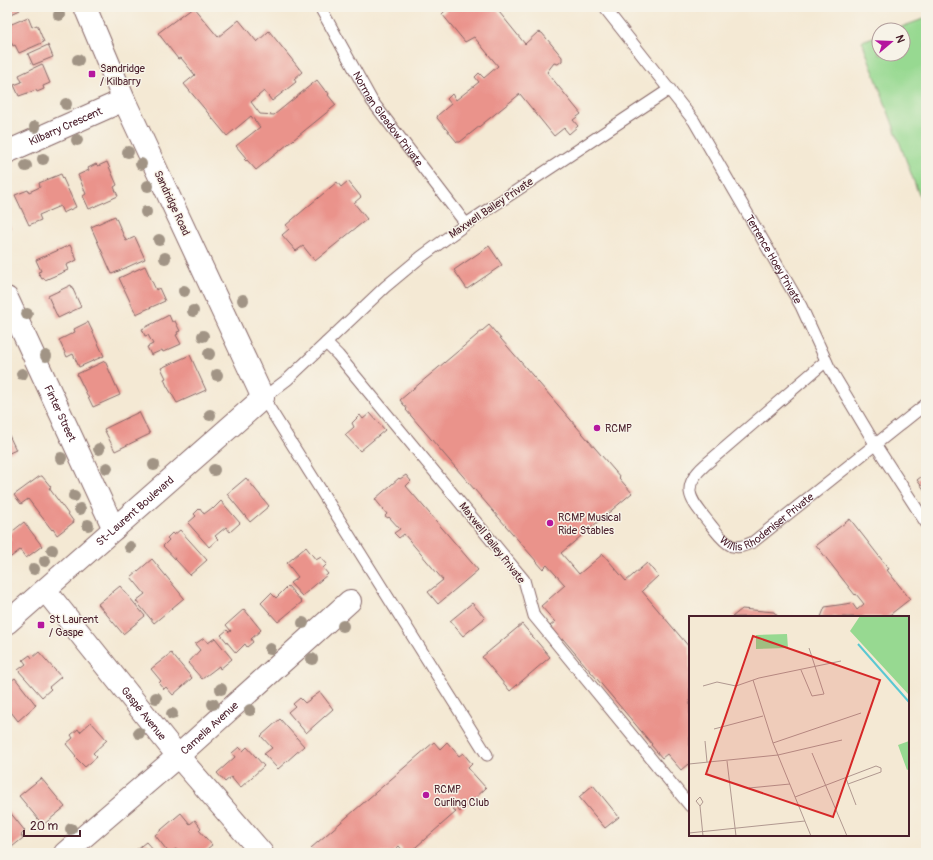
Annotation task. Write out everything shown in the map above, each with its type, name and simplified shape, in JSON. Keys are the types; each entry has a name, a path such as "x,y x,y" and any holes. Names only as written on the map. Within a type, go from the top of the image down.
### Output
{"street":[{"name":"Sandridge Road","path":"85,7 124,100 263,398"},
{"name":"Kilbarry Crescent","path":"7,152 124,100"},
{"name":"Finter Street","path":"7,298 114,529"},
{"name":"St-Laurent Boulevard","path":"7,623 263,398"},
{"name":"Gaspé Avenue","path":"45,590 178,756 262,853"},
{"name":"Camelia Avenue","path":"66,853 178,756 350,601"}],"lane":[{"name":"Norman Gleadow Private","path":"320,7 372,101 466,224"},
{"name":"Terrence Hoey Private","path":"604,7 694,121 802,306 826,361 875,444 926,523"},
{"name":"Maxwell Bailey Private","path":"263,398 288,379 384,287 421,257 466,224 670,89"},
{"name":"Maxwell Bailey Private","path":"326,343 338,355 524,580 534,616 689,805"},
{"name":"Willis Rhodeniser Private","path":"826,361 699,470 693,478 690,492 694,504 722,538 731,546 746,546 753,542 926,404"},
{"path":"263,398 487,755"}],"green space":[{"path":"926,18 926,214 862,41 871,38 871,62 911,62 911,23"}],"building":[{"path":"7,7 18,7 20,10 7,16"},
{"path":"193,7 218,37 239,20 257,42 269,31 302,72 294,79 296,82 272,101 264,91 251,102 260,114 274,115 317,80 326,92 327,91 329,94 328,95 336,105 256,170 247,160 246,161 244,159 246,158 236,146 260,127 251,116 227,136 184,84 195,75 181,58 178,59 158,33"},
{"path":"449,7 495,7 525,44 538,32 542,33 562,57 562,61 558,64 554,63 547,72 581,114 573,120 578,126 569,134 564,128 554,136 520,94 460,142 457,142 437,118 438,115 451,104 447,99 452,94 456,100 479,82 475,77 479,73 484,78 498,66 474,37 465,42 442,14"},
{"path":"28,17 32,27 37,25 44,42 19,53 15,45 13,46 7,32 7,26"},
{"path":"48,45 53,57 33,65 28,54"},
{"path":"42,64 50,83 43,86 44,89 37,92 36,90 19,96 14,85 22,82 19,75"},
{"path":"107,162 117,185 114,187 118,196 89,209 83,196 86,194 78,175 89,170 88,168 96,164 98,166"},
{"path":"61,174 76,207 63,213 60,206 39,215 41,220 29,225 15,195 28,190 29,192 40,187 39,183"},
{"path":"348,181 361,197 354,203 367,219 315,261 303,246 296,251 282,235 289,229 286,225 337,182 341,187"},
{"path":"115,216 126,241 135,237 145,259 112,274 91,227"},
{"path":"7,220 11,228 7,230"},
{"path":"70,245 77,260 66,265 68,270 45,280 44,278 42,279 38,272 41,271 36,260"},
{"path":"489,246 502,265 467,289 454,270"},
{"path":"145,266 156,290 159,288 165,301 136,314 119,278"},
{"path":"71,285 81,307 58,318 48,296"},
{"path":"169,315 172,322 175,321 180,331 177,332 178,334 176,335 181,344 163,352 162,350 151,355 147,347 153,344 148,335 145,336 142,329"},
{"path":"88,322 104,356 79,367 73,354 67,357 59,340 75,332 74,329"},
{"name":"RCMP Musical Ride Stables","path":"489,325 620,477 619,478 632,493 561,553 579,574 603,554 626,581 647,563 658,576 642,591 689,647 689,766 688,764 681,770 667,754 662,758 651,745 652,744 563,639 561,640 550,626 555,622 541,606 565,585 547,565 543,569 406,410 407,409 400,400"},
{"path":"190,355 206,390 177,403 167,386 164,379 166,378 161,368"},
{"path":"105,361 120,395 93,407 77,374"},
{"path":"139,412 150,434 115,451 104,429"},
{"path":"370,413 385,430 360,451 345,435 354,427 352,423 360,415 363,419"},
{"path":"7,431 16,450 7,454"},
{"path":"926,473 926,492 917,480"},
{"path":"406,475 411,481 406,486 478,570 438,604 428,592 443,580 404,534 399,538 394,533 400,529 389,517 388,518 385,516 387,514 375,499 399,478 400,479"},
{"path":"42,476 51,487 49,488 74,522 57,535 28,499 21,504 14,495"},
{"path":"246,478 269,506 250,522 227,494"},
{"path":"221,501 240,523 230,532 226,527 215,536 218,539 209,547 188,523 196,516 194,514 200,508 204,514 212,508 213,509"},
{"path":"850,519 910,599 888,616 821,616 825,607 852,603 857,610 864,604 856,594 855,595 816,545"},
{"path":"24,522 42,546 26,558 20,550 7,560 7,542 11,539 8,535"},
{"path":"180,530 207,560 190,575 163,546 169,540 167,538 172,533 174,535"},
{"path":"306,547 316,560 321,557 327,564 323,568 328,574 302,596 290,583 298,577 287,563"},
{"path":"152,559 184,598 154,623 136,601 145,594 131,577"},
{"path":"120,586 145,616 123,634 98,604"},
{"path":"288,586 302,602 278,622 261,603 271,593 276,598"},
{"path":"472,603 485,618 463,636 450,621"},
{"path":"244,609 261,630 251,639 253,642 247,647 245,644 236,653 221,635 227,630 229,632 231,631 226,625"},
{"path":"742,609 774,612 777,616 733,616"},
{"path":"522,624 550,657 510,691 482,657"},
{"path":"204,638 208,643 215,638 232,659 220,669 219,666 202,679 188,663 200,650 195,644"},
{"path":"39,652 61,677 49,687 51,689 42,697 18,670 26,664 23,660 30,655 32,658"},
{"path":"171,653 192,678 173,695 166,687 164,689 159,683 161,681 151,669"},
{"path":"15,678 36,705 18,721 11,712 7,715 7,684"},
{"path":"320,692 333,709 306,733 288,712 295,706 293,704 300,698 305,703"},
{"path":"280,719 304,746 278,769 264,754 272,748 261,736"},
{"path":"91,722 107,740 93,753 97,757 85,767 75,757 76,756 66,744 73,738 71,735 78,729 80,732"},
{"name":"RCMP Curling Club","path":"434,742 440,749 447,742 459,756 463,753 472,764 468,768 486,788 460,812 450,801 448,803 456,812 409,853 405,853 399,846 392,853 316,853 311,848"},
{"path":"239,747 243,751 247,747 264,766 240,788 231,777 225,782 217,773 235,757 232,753"},
{"path":"41,778 65,807 43,825 19,796"},
{"path":"593,785 619,817 605,828 579,797"},
{"path":"9,811 25,831 21,835 23,838 7,851 7,813"},
{"path":"181,813 190,824 195,820 201,828 199,830 212,845 202,853 179,853 176,849 169,853 155,835"},
{"path":"146,842 156,853 132,853"}],"place":[{"name":"Sandridge / Kilbarry","path":"92,74"},
{"name":"RCMP","path":"597,428"},
{"name":"RCMP Musical Ride Stables","path":"550,523"},
{"name":"St Laurent / Gaspe","path":"41,625"},
{"name":"RCMP Curling Club","path":"426,795"}]}
